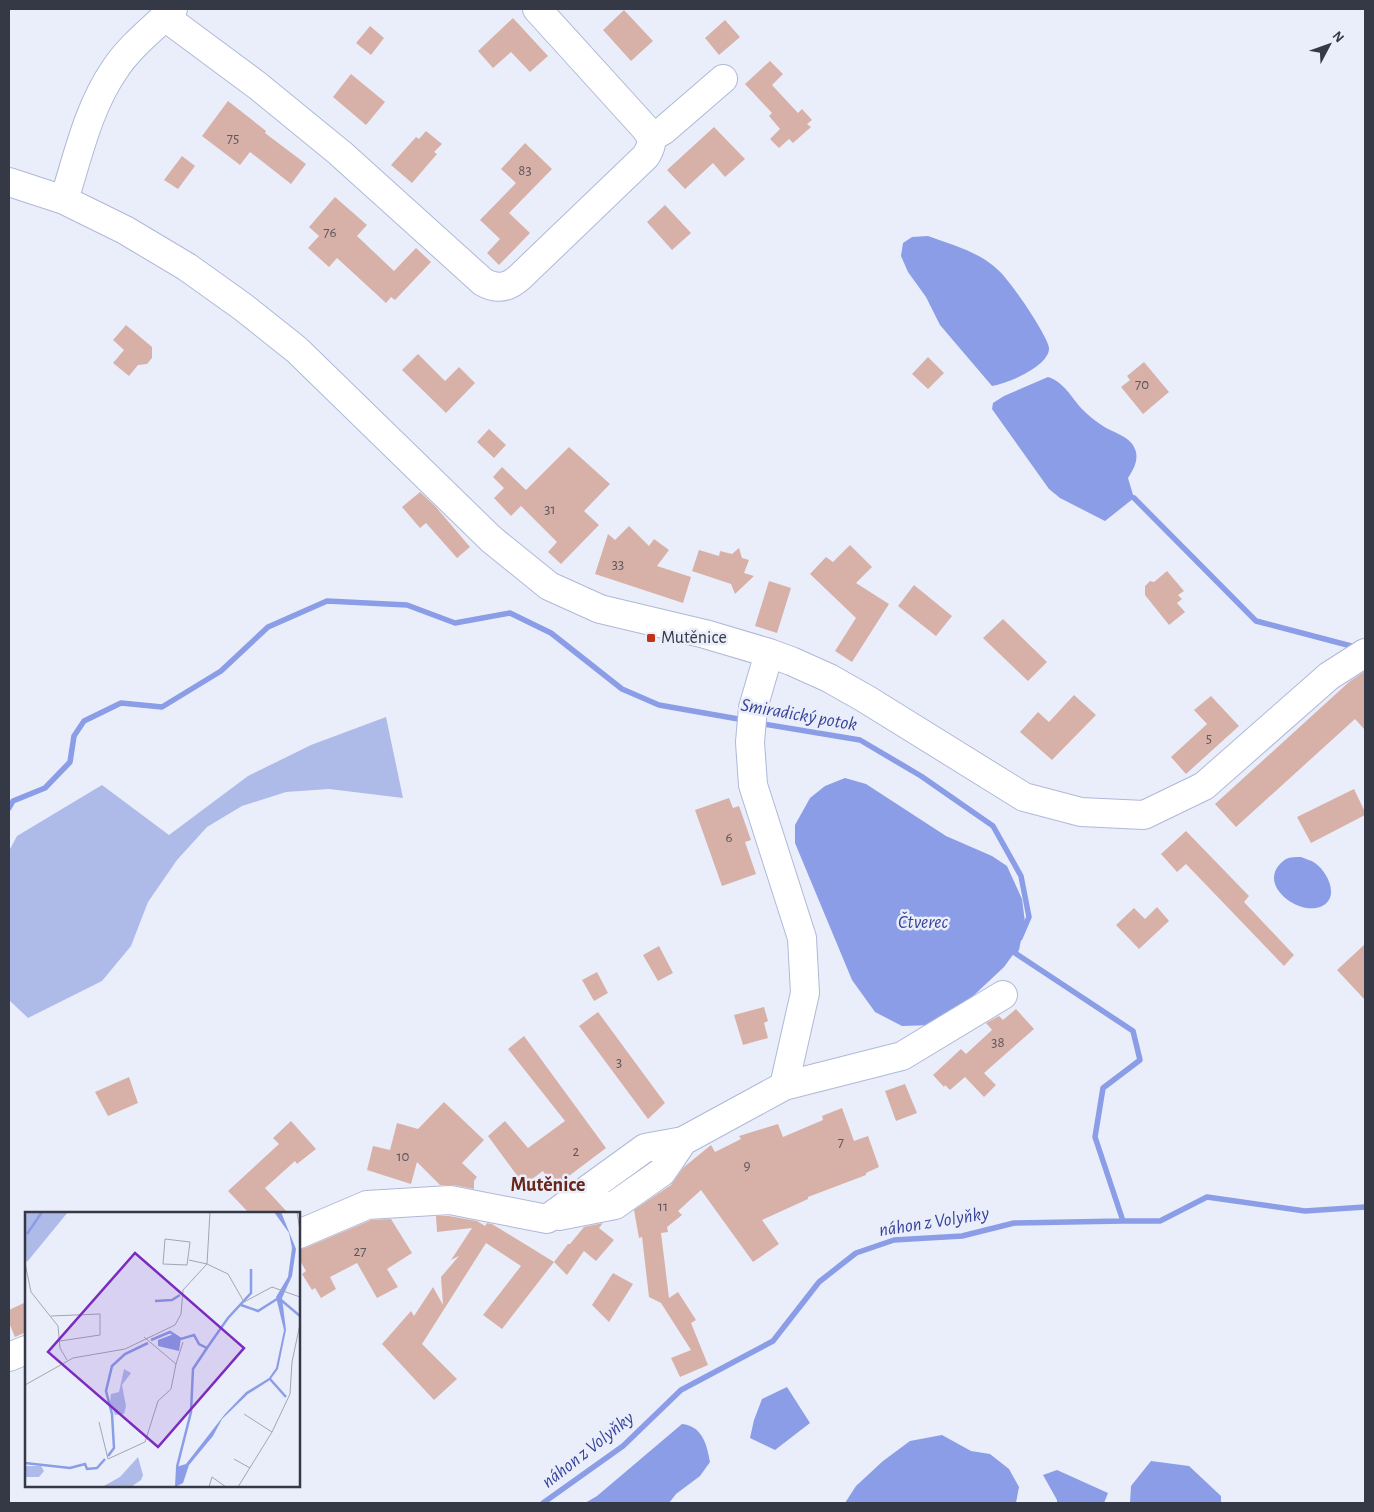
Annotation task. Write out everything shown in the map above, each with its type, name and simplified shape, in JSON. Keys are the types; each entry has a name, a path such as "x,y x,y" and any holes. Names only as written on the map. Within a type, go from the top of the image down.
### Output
{"street":[{"path":"64,200 93,108 115,68 169,13 332,147 483,282 490,286 502,288 512,284 646,156 652,147 652,137 537,9"},
{"path":"652,137 664,130 723,79"},
{"path":"9,182 64,200 140,240 187,267 243,307 297,350 491,538 549,586 600,609 705,634 770,653 829,678 1024,797 1081,812 1144,815 1204,786 1329,676 1365,653"},
{"path":"770,653 752,720 750,761 753,785 802,938 805,993 784,1086"},
{"path":"300,1234 367,1205 450,1200 548,1219 645,1148 683,1141 784,1086 902,1056 1003,996"},
{"path":"9,1357 25,1350"}],"shaded area":[{"path":"386,717 403,798 329,789 286,792 242,806 207,827 177,860 148,902 131,946 102,981 28,1018 9,1000 9,851 17,836 102,785 169,835 248,776 311,745"}],"water":[{"path":"928,236 977,255 1004,276 1031,314 1047,342 1049,348 1043,361 1017,378 992,386 940,325 926,297 908,272 901,256 903,243 912,237"},
{"path":"1048,377 1059,382 1093,419 1126,438 1134,446 1136,463 1128,478 1134,498 1105,521 1060,498 1049,489 992,409 993,403 1004,396"},
{"name":"Čtverec","path":"845,778 866,784 946,836 992,856 1007,866 1022,899 1025,922 1020,945 1004,967 971,998 947,1017 933,1025 902,1026 875,1012 852,980 795,843 795,825 810,798 825,786"},
{"path":"1301,857 1312,861 1320,867 1328,879 1331,892 1330,898 1320,907 1302,907 1292,903 1284,897 1274,881 1275,872 1283,861 1289,858"},
{"path":"787,1387 810,1423 775,1450 750,1438 762,1399"},
{"path":"682,1424 689,1425 699,1432 705,1443 710,1462 700,1476 676,1494 669,1503 585,1503 597,1496"},
{"path":"942,1435 971,1451 990,1454 1009,1469 1019,1487 1016,1503 845,1503 856,1486 883,1461 910,1441"},
{"path":"1151,1461 1189,1466 1221,1496 1221,1503 1130,1503 1131,1486"},
{"path":"1057,1470 1108,1493 1104,1503 1057,1503 1043,1475"}],"building":[{"path":"624,10 653,41 631,61 603,30"},
{"path":"513,18 548,56 530,72 511,52 493,68 478,51"},
{"path":"725,20 740,37 719,55 705,38"},
{"path":"370,26 384,38 371,55 356,43"},
{"path":"770,61 783,74 772,85 798,113 802,109 812,120 807,124 811,127 793,143 789,139 779,148 770,139 780,129 769,116 772,113 745,84"},
{"path":"351,74 385,102 366,125 333,97"},
{"path":"228,101 266,131 265,133 306,164 291,184 250,152 240,165 202,136"},
{"path":"714,127 745,159 725,177 713,163 685,189 667,170"},
{"path":"426,131 442,144 434,152 437,154 412,183 391,165 416,137 419,139"},
{"path":"525,143 552,169 509,213 530,233 499,265 487,253 500,239 480,220 516,183 501,169"},
{"path":"182,156 195,166 178,189 164,180"},
{"path":"335,197 367,225 357,236 394,271 416,248 431,262 395,300 391,297 386,303 337,258 329,267 308,248 319,236 309,227"},
{"path":"665,205 691,233 672,250 647,222"},
{"path":"126,325 152,347 152,358 147,364 138,365 129,376 113,363 124,350 113,340"},
{"path":"418,354 445,381 459,367 475,383 446,413 402,370"},
{"path":"928,357 944,373 928,389 912,374"},
{"path":"1144,362 1169,392 1143,414 1121,387 1130,380 1127,376"},
{"path":"489,429 506,445 494,458 477,442"},
{"path":"569,447 610,484 584,511 599,525 561,564 548,552 557,542 521,506 511,516 494,498 504,488 493,477 502,467 526,490"},
{"path":"420,492 435,506 470,547 457,558 426,523 420,528 402,507"},
{"path":"629,526 649,546 654,539 669,550 657,566 691,577 683,603 595,574 608,534 615,540"},
{"path":"850,545 872,567 856,583 889,604 852,662 835,651 856,618 810,574 826,557 833,562"},
{"path":"739,548 742,558 749,560 744,573 754,576 735,594 731,584 692,571 699,550 719,556 720,551 732,554"},
{"path":"1167,571 1184,591 1178,595 1182,599 1177,603 1185,612 1169,625 1145,595 1145,586 1150,581 1154,582"},
{"path":"769,581 791,588 777,633 755,626"},
{"path":"914,585 952,616 936,636 898,606"},
{"path":"1003,619 1047,662 1028,681 983,638"},
{"path":"1365,671 1365,730 1355,719 1236,827 1215,804 1349,682"},
{"path":"1074,695 1096,715 1052,760 1020,732 1038,712 1049,722"},
{"path":"1211,696 1239,726 1186,774 1171,757 1207,724 1194,710"},
{"path":"1354,789 1365,815 1311,843 1297,817"},
{"path":"729,798 733,808 739,806 751,840 745,842 756,874 722,886 695,810"},
{"path":"1186,831 1249,896 1244,902 1294,955 1284,966 1186,864 1177,872 1161,854"},
{"path":"1157,907 1169,921 1139,949 1116,925 1134,908 1145,919"},
{"path":"1365,944 1365,1000 1337,970"},
{"path":"659,946 673,973 658,981 643,955"},
{"path":"597,972 608,993 594,1001 582,980"},
{"path":"764,1007 768,1021 764,1023 768,1038 743,1045 734,1015"},
{"path":"1016,1009 1034,1029 984,1073 996,1085 984,1097 965,1077 950,1090 945,1085 944,1087 933,1075 961,1049 966,1054 992,1030 986,1023 999,1016 1003,1020"},
{"path":"598,1012 665,1103 648,1119 579,1026"},
{"path":"524,1036 606,1148 553,1188 543,1171 524,1185 488,1136 505,1121 528,1148 565,1121 508,1049"},
{"path":"129,1077 138,1103 108,1116 95,1092"},
{"path":"905,1084 917,1113 896,1121 885,1091"},
{"path":"444,1102 484,1140 462,1163 477,1177 474,1181 474,1189 453,1185 440,1185 417,1162 411,1184 367,1170 373,1146 390,1150 397,1123 418,1129"},
{"path":"842,1108 854,1141 868,1136 879,1167 866,1173 866,1175 808,1197 808,1199 762,1220 779,1244 753,1262 701,1190 678,1211 682,1215 667,1227 668,1232 661,1233 669,1298 678,1292 696,1320 691,1323 708,1365 680,1377 671,1358 691,1350 661,1303 649,1297 642,1237 639,1238 634,1210 671,1185 684,1167 711,1145 715,1152 741,1139 739,1136 778,1124 783,1137 823,1120 822,1116"},
{"path":"291,1121 316,1149 297,1164 295,1161 265,1188 287,1212 248,1212 228,1191 279,1144 273,1138"},
{"path":"436,1216 449,1216 477,1221 485,1226 487,1223 492,1224 554,1262 502,1329 483,1315 521,1266 486,1243 422,1344 457,1379 434,1400 382,1344 411,1311 414,1316 433,1287 443,1305 441,1277 459,1256 451,1260 472,1228 437,1232"},
{"path":"391,1219 412,1253 387,1269 398,1287 377,1298 357,1263 330,1277 336,1289 321,1298 315,1288 312,1290 302,1274 306,1271 300,1261 300,1249 371,1220"},
{"path":"603,1223 599,1228 614,1240 596,1261 584,1251 567,1275 554,1262 584,1227"},
{"path":"613,1273 633,1284 609,1322 592,1305"},
{"path":"25,1302 25,1332 15,1337 9,1323 9,1310"}],"waterway":[{"path":"1134,498 1256,621 1355,647"},
{"name":"Smiradický potok","path":"9,808 13,801 45,788 70,762 74,736 84,721 121,703 162,707 221,671 268,627 327,601 407,605 455,623 510,613 551,633 622,689 659,705 744,720"},
{"name":"Smiradický potok","path":"758,723 860,740 921,776 993,826 1021,876 1029,917 1020,938"},
{"name":"Smiradický potok","path":"1017,947 1015,953 1133,1031 1140,1060 1103,1088 1095,1137 1123,1221 1160,1221 1207,1197 1305,1211 1365,1207"},
{"name":"náhon z Volyňky","path":"543,1503 623,1446 681,1390 773,1341 819,1282 856,1253 894,1240 962,1236 1014,1223 1123,1221"}],"place":[{"name":"Mutěnice","path":"651,638"}],"district":[{"name":"Mutěnice","path":"548,1185"}]}
